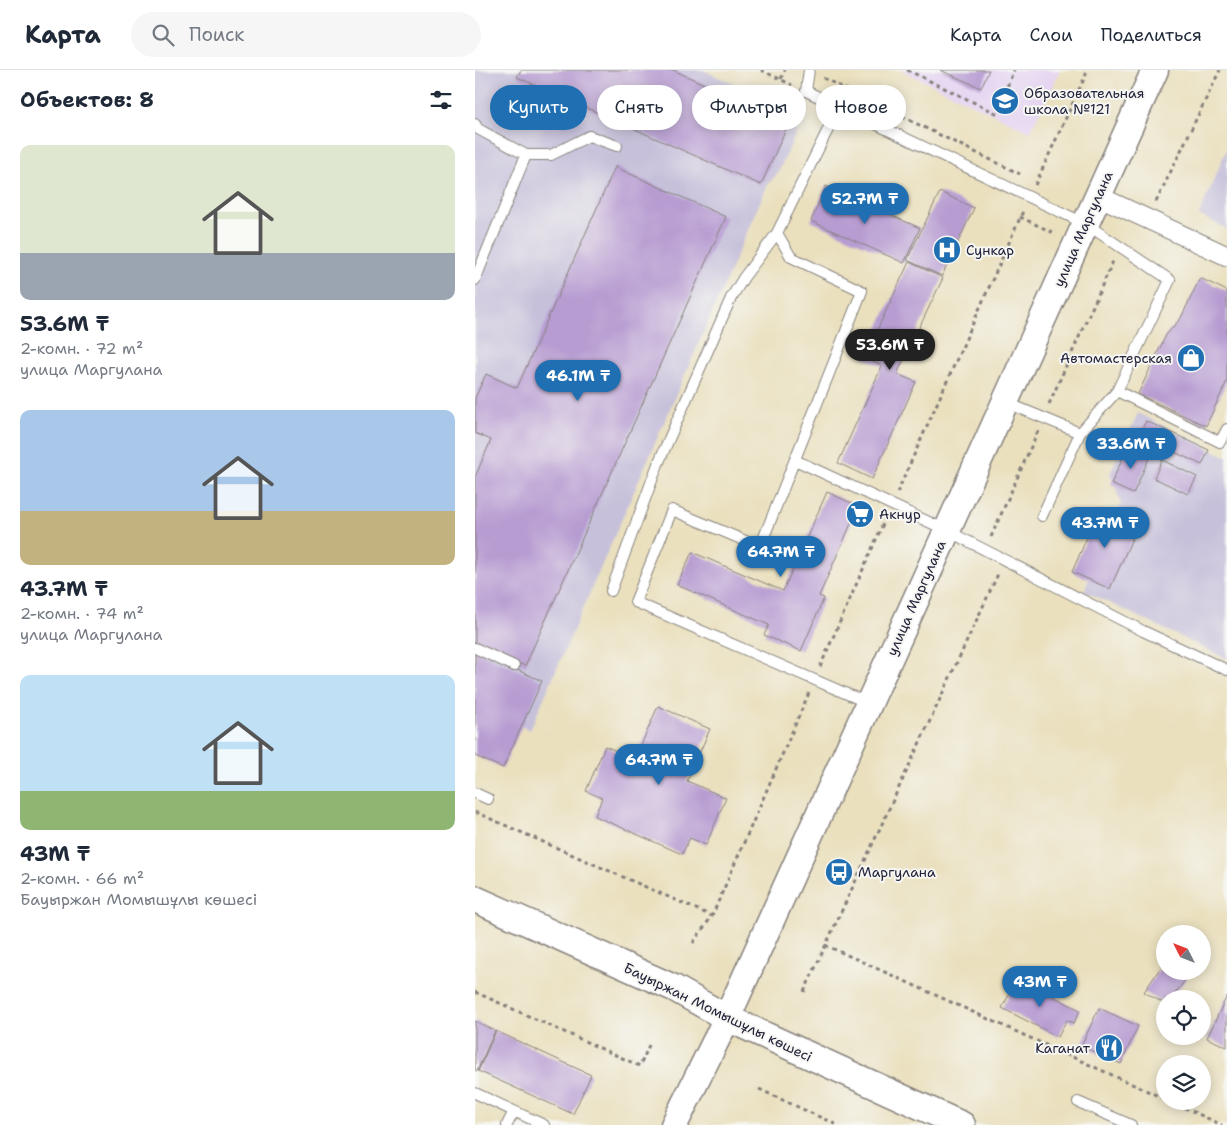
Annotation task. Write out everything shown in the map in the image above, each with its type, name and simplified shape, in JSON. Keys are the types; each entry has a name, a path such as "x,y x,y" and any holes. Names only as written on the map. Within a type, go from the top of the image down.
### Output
{"street":[{"name":"улица Маргулана","path":"675,1125 727,1018 1155,70"},
{"path":"1098,196 1227,256"},
{"name":"Бауыржан Момышұлы көшесі","path":"475,899 674,988 727,1018 962,1125"}],"lane":[{"path":"806,85 808,71"},
{"path":"475,124 478,129 526,155 551,155 589,136 617,146"},
{"path":"611,591 658,464 731,298 744,276 777,233 828,130"},
{"path":"887,130 1085,224 1170,280 1117,391 1080,433 1042,516"},
{"path":"475,280 526,155"},
{"path":"777,233 791,257 862,291 760,547 672,510 635,602 868,704"},
{"path":"1117,391 1220,442 1227,429"},
{"path":"1005,402 1080,433"},
{"path":"795,460 946,530 1143,631 1227,670"},
{"path":"475,648 514,666"},
{"path":"475,793 488,799"},
{"path":"475,1093 544,1125"},
{"path":"1078,1102 1131,1125"},
{"path":"507,1125 514,1111"}],"path":[{"path":"761,70 793,85"},
{"path":"781,79 785,70"},
{"path":"907,70 996,113 1014,70"},
{"path":"1142,215 1158,200 1221,70"},
{"path":"808,71 1027,177"},
{"path":"804,992 1004,561 991,537 1120,246"},
{"path":"475,812 712,916"},
{"path":"825,945 1156,1095"},
{"path":"475,992 640,1066 649,1045"},
{"path":"759,1090 837,1125"},
{"path":"1190,1110 1222,1125"}],"shaded area":[{"path":"475,70 703,70 736,85 692,85 692,130 798,130 778,173 768,184 530,730 475,706"},
{"name":"Образовательная школа №121","path":"901,70 1060,70 1030,132"},
{"path":"1227,148 1227,229 1199,215"},
{"path":"1138,413 1227,457 1227,659 1084,591 1121,504 1110,473"}],"building":[{"path":"521,70 673,70 706,85 692,85 692,130 785,130 761,185 637,130 682,130 682,85 597,85 597,112 587,108 587,85 535,85 517,77"},
{"name":"Образовательная школа №121","path":"940,70 989,70 981,88"},
{"path":"615,167 726,217 525,666 475,644 475,477 491,440 475,433 475,398 486,374 517,388"},
{"path":"826,186 920,228 904,263 811,221"},
{"path":"940,192 974,208 942,276 907,260"},
{"path":"909,262 943,278 897,374 916,382 872,479 838,463 882,366 864,358"},
{"name":"Автомастерская","path":"1200,278 1227,291 1227,381 1206,426 1138,394 1166,335 1181,318"},
{"path":"1146,421 1209,450 1202,465 1139,435"},
{"path":"1128,446 1150,456 1133,494 1111,484"},
{"path":"1162,460 1197,477 1188,494 1154,478"},
{"path":"827,492 867,510 862,521 854,517 819,596 824,598 801,651 764,635 769,625 677,585 692,552 783,591"},
{"path":"1099,510 1137,527 1110,589 1072,572"},
{"path":"475,651 542,681 503,768 475,756"},
{"path":"658,706 710,729 687,781 726,798 706,845 690,838 682,854 595,816 602,798 586,791 605,746 635,759"},
{"path":"1156,974 1156,980 1185,980 1178,990 1156,990 1156,999 1144,992"},
{"path":"1018,978 1080,1010 1074,1023 1067,1020 1058,1037 1002,1008"},
{"path":"1227,996 1227,1047 1211,1040 1211,1030"},
{"path":"1099,1008 1138,1026 1121,1064 1081,1046"},
{"path":"475,1021 495,1031 477,1071 475,1070"},
{"path":"496,1031 591,1075 573,1114 478,1071"}],"place":[{"name":"Образовательная школа №121","path":"1005,101"},
{"name":"Сункар","path":"947,250"},
{"name":"Автомастерская","path":"1191,358"},
{"name":"Акнур","path":"860,514"},
{"name":"Маргулана","path":"839,872"},
{"name":"Каганат","path":"1109,1048"}]}
